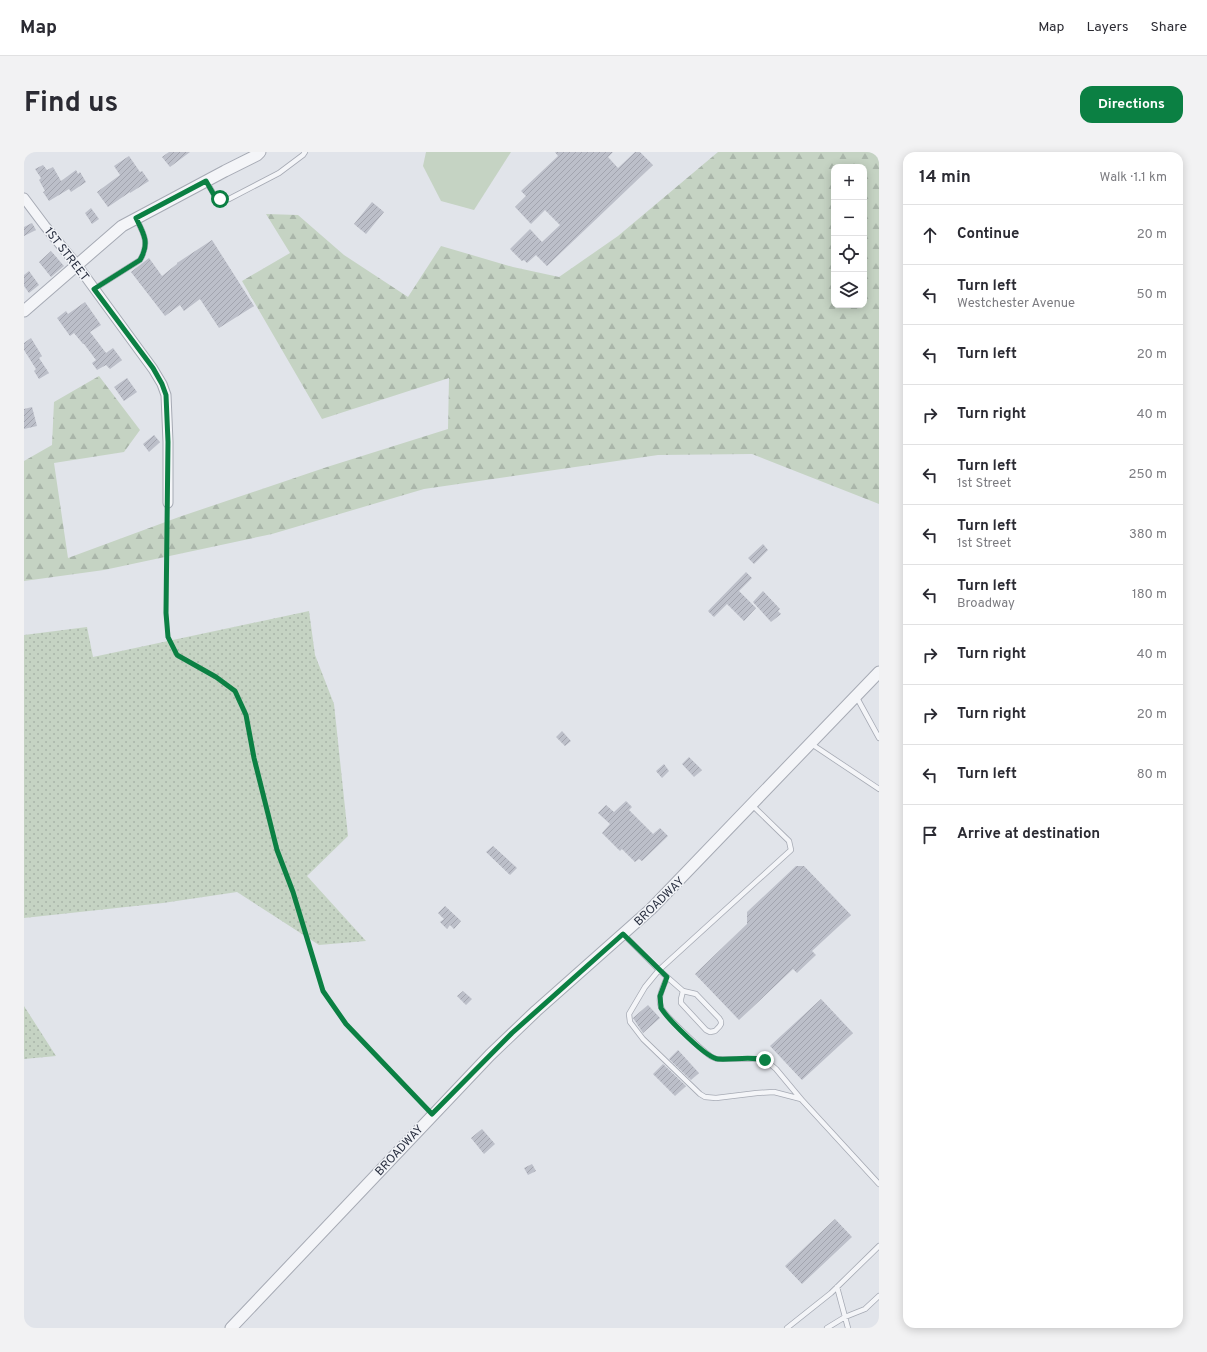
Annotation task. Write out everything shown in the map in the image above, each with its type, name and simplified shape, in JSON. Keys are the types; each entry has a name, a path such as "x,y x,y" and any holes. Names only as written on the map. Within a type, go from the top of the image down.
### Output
{"street":[{"path":"24,312 122,226 257,155 260,152"},
{"name":"1ST STREET","path":"24,198 77,265 153,368 162,384 166,395 168,414 168,504"},
{"name":"BROADWAY","path":"231,1328 432,1114 512,1033 623,934 678,882 879,672"}],"lane":[{"path":"206,181 216,198 225,200 233,198 279,173 304,155 305,152"},
{"path":"94,289 140,260 146,245 145,236 136,218"},
{"path":"856,696 879,738"},
{"path":"810,743 879,789"},
{"path":"752,805 789,841 791,850 659,970 634,1004 629,1014 630,1022 643,1039 700,1094 705,1097 716,1098 751,1093 774,1092 801,1099"},
{"path":"623,934 667,977 683,990 696,994 720,1018 721,1024 715,1032 706,1030 681,1003 680,999 683,990"},
{"path":"667,977 660,996 661,1008 698,1046 709,1055 717,1059 765,1060 776,1069 801,1099 879,1184"},
{"path":"787,1328 837,1287 879,1246"},
{"path":"837,1287 848,1328"},
{"path":"827,1328 845,1317 865,1309 879,1296"}],"path":[{"path":"168,504 166,606 168,637 177,655 216,677 235,691 246,715 254,758 277,850 293,892 323,991 346,1024 432,1114"}],"green space":[{"path":"426,152 511,152 474,210 441,201 423,166"},
{"path":"718,152 879,152 879,504 752,454 658,455 424,489 272,534 104,570 24,581 24,461 52,445 54,402 99,376 140,430 124,452 54,463 68,558 179,517 327,467 448,429 449,378 322,419 242,281 290,253 266,214 298,215 344,255 408,297 441,246 513,267 559,277 618,236"},
{"path":"309,611 315,655 334,704 348,836 307,876 366,941 319,945 237,892 163,903 24,918 24,635 87,627 93,657"},
{"path":"24,1006 56,1056 24,1059"}],"building":[{"path":"169,152 190,152 170,167 162,157"},
{"path":"555,152 613,152 608,157 618,168 635,152 640,152 653,165 547,266 536,255 527,263 524,260 522,261 510,249 530,229 542,242 560,225 545,210 531,224 515,207 526,196 521,191 558,156"},
{"path":"129,156 140,172 142,171 149,181 108,207 97,192 120,175 114,166"},
{"path":"43,165 47,170 53,167 61,181 76,170 78,174 80,172 86,182 71,192 69,189 49,201 43,192 45,191 39,180 41,178 35,169"},
{"path":"372,202 384,212 366,234 354,224"},
{"path":"91,208 99,219 92,224 85,213"},
{"path":"32,223 36,230 24,236 24,227"},
{"path":"212,240 254,306 219,328 200,299 184,311 180,305 165,316 131,272 149,258 162,276 177,263"},
{"path":"51,251 64,266 51,277 39,262"},
{"path":"29,271 39,285 29,293 24,286 24,275"},
{"path":"85,302 101,325 90,332 106,353 113,348 122,360 110,369 106,365 97,370 92,363 96,360 84,344 74,333 70,336 57,318 66,311 68,314"},
{"path":"31,338 42,356 39,358 49,373 39,379 34,371 36,369 24,350 24,343"},
{"path":"127,378 137,392 124,401 114,387"},
{"path":"32,407 37,426 24,429 24,409"},
{"path":"154,435 160,442 149,452 143,444"},
{"path":"763,544 768,550 754,564 748,558"},
{"path":"746,572 752,578 739,591 756,608 744,621 727,604 714,617 708,611"},
{"path":"763,591 780,609 778,611 781,614 771,622 753,602"},
{"path":"562,731 571,741 565,746 556,737"},
{"path":"689,757 702,770 694,777 682,764"},
{"path":"664,764 669,771 662,778 656,771"},
{"path":"626,801 632,807 629,810 653,834 660,828 668,836 642,861 639,859 635,862 622,849 620,851 602,833 610,824 598,813 606,805 614,812"},
{"path":"493,846 517,868 510,875 486,852"},
{"path":"796,866 804,866 851,915 812,951 816,955 797,973 793,969 739,1020 695,974 747,924 747,912"},
{"path":"445,906 461,921 454,929 450,925 447,929 440,922 444,919 438,913"},
{"path":"463,991 472,999 466,1005 457,996"},
{"path":"821,999 853,1033 802,1080 770,1046"},
{"path":"648,1005 660,1018 643,1033 633,1018"},
{"path":"678,1050 699,1073 691,1080 669,1059"},
{"path":"663,1064 686,1086 675,1096 653,1074"},
{"path":"482,1129 495,1144 484,1154 471,1138"},
{"path":"532,1164 536,1171 528,1175 524,1168"},
{"path":"835,1219 852,1237 802,1284 785,1266"}],"route":[{"path":"220,199 216,198 206,181 136,218 145,236 146,245 140,260 94,289 153,368 166,395 168,414 166,613 168,637 177,655 197,665 235,691 246,715 254,758 277,850 293,892 323,991 346,1024 432,1114 512,1033 623,934 667,977 660,996 661,1008 698,1046 712,1058 765,1060"}]}
